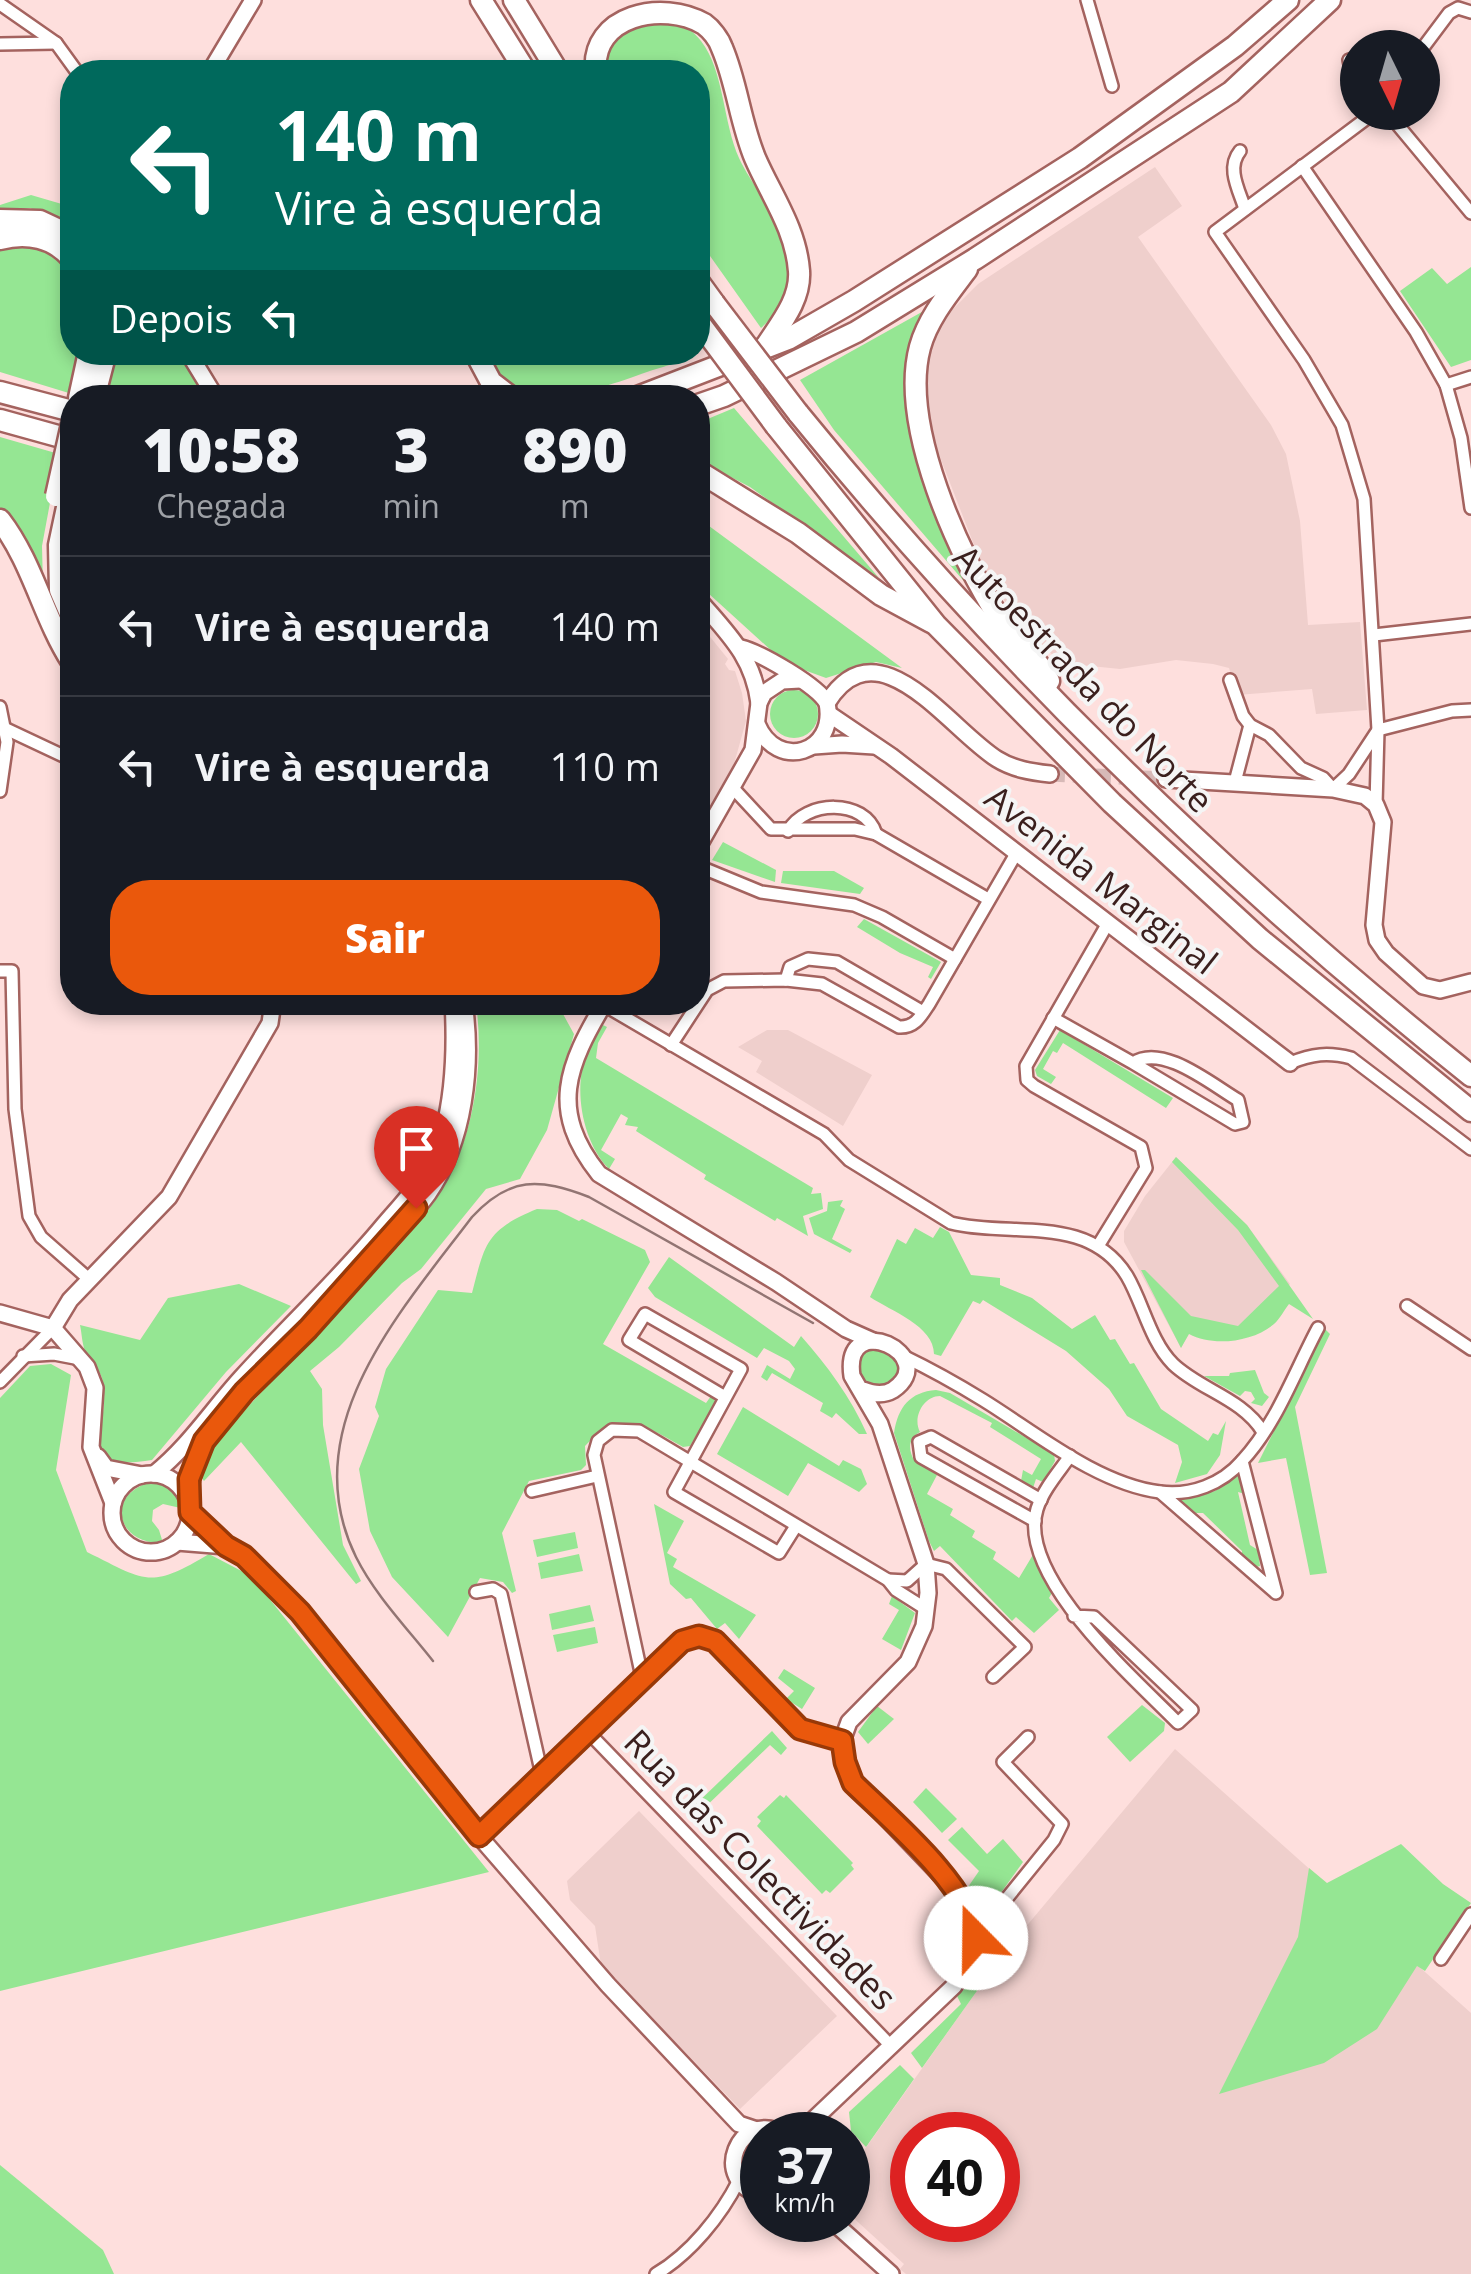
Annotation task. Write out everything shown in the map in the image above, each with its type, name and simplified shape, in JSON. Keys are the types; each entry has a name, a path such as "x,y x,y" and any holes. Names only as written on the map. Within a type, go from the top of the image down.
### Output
{"highway":[{"path":"482,0 519,60"},
{"path":"514,0 551,60"},
{"path":"670,385 788,339 854,301 1080,158 1235,46 1288,0"},
{"path":"710,401 856,332 975,260 1231,92 1330,0"},
{"path":"595,60 604,32 624,17 655,8 686,12 706,25 721,44 754,155 794,238 800,272 798,294 766,346"},
{"path":"0,220 40,220 60,230"},
{"path":"0,239 35,236 60,247"},
{"path":"975,260 935,314 920,349 915,401 921,438 967,561 1002,624 1046,675 1062,710"},
{"name":"Autoestrada do Norte","path":"710,297 798,413 946,588 1062,710 1282,920 1471,1076"},
{"name":"Autoestrada do Norte","path":"710,337 936,625 1212,897 1471,1111"},
{"path":"3,391 60,408"},
{"path":"0,420 60,437"},
{"path":"710,479 798,533 881,595 936,625"},
{"path":"60,509 48,541 46,571 60,597"},
{"path":"0,520 60,601"}],"street":[{"path":"217,60 253,0"},
{"path":"1087,0 1112,86"},
{"path":"0,4 56,44 68,60"},
{"path":"1437,30 1458,8 1471,12"},
{"path":"0,44 56,44"},
{"path":"1345,130 1215,232 1304,360 1342,425 1364,500 1378,730 1376,805 1383,822 1374,925 1377,940 1423,986 1440,990 1471,982"},
{"path":"1402,130 1471,213"},
{"path":"1240,151 1232,169 1245,209"},
{"path":"1302,166 1416,332 1446,385 1461,438 1471,508"},
{"path":"1446,385 1471,377"},
{"path":"710,613 741,648 758,703 756,744 746,768 710,826"},
{"path":"1374,635 1471,624"},
{"path":"741,648 810,684 828,708"},
{"path":"812,746 828,728 828,708 838,686 857,674 877,671 902,680 1002,762 1050,774"},
{"path":"1230,680 1242,716 1250,725 1333,789"},
{"path":"758,703 772,686 782,681 838,686"},
{"path":"0,707 7,742 0,791"},
{"name":"Avenida Marginal","path":"828,708 1290,1062"},
{"path":"1333,789 1356,764 1378,730 1452,710 1471,710"},
{"path":"757,724 768,742 787,752"},
{"path":"1235,782 1250,725"},
{"path":"4,728 60,754"},
{"path":"746,768 812,746 874,746"},
{"path":"1166,779 1333,789 1366,796 1376,805"},
{"path":"732,788 771,829 855,829 876,834 988,899"},
{"path":"788,831 793,822 808,812 826,807 860,814 873,823 876,834"},
{"path":"710,988 724,981 822,984 899,1027 908,1028 924,1012 1017,852"},
{"path":"710,871 761,892 854,905 955,959"},
{"path":"1098,1246 1146,1168 1141,1148 1027,1080 1026,1066 1108,924"},
{"path":"786,980 790,967 808,959 836,962 924,1012"},
{"path":"0,971 12,971 15,1109 29,1216 41,1237 90,1280"},
{"path":"0,1382 53,1328 70,1300 169,1198 270,1023 271,1015"},
{"path":"113,1503 124,1485 173,1459 242,1377 342,1274 430,1165 445,1118 456,1046 454,1015"},
{"path":"178,1542 189,1523 189,1479 204,1441 244,1392 308,1329 430,1192 447,1156 468,1074 465,1015"},
{"path":"598,1015 574,1059 568,1091 570,1121 580,1150 599,1174 846,1329 872,1341 890,1343 903,1356 1070,1456 1120,1480 1160,1492 1196,1490 1220,1480 1242,1461 1263,1432 1318,1328"},
{"path":"622,1015 824,1134 848,1160 951,1224 1066,1232 1098,1246 1126,1274 1165,1356 1187,1377 1254,1418 1263,1432"},
{"path":"671,1045 691,1015"},
{"path":"1054,1018 1235,1124 1244,1122 1238,1100 1164,1057 1142,1057 1133,1063"},
{"path":"1290,1062 1321,1054 1351,1058 1471,1149"},
{"path":"1408,1306 1471,1349"},
{"path":"0,1312 53,1328 80,1359 95,1388 90,1447 113,1503 115,1528 131,1546 155,1552 178,1542 226,1546"},
{"path":"725,1397 629,1340 645,1314 741,1369 674,1492 779,1553 796,1526"},
{"path":"846,1329 857,1350"},
{"path":"825,2112 966,1971 974,1954 974,1920 960,1895 853,1783 845,1762 842,1741 849,1722 908,1662 924,1626 927,1601 926,1564 880,1424 852,1376 857,1350 872,1341"},
{"path":"23,1356 54,1354 80,1359"},
{"path":"863,1390 888,1392 902,1381 903,1356"},
{"path":"905,1373 923,1365"},
{"path":"880,1424 888,1392"},
{"path":"642,1677 596,1476 594,1455 598,1441 612,1430 638,1431 888,1580 896,1590 927,1601"},
{"path":"1036,1522 921,1458 920,1442 932,1437 1041,1500"},
{"path":"90,1447 106,1468 176,1484 190,1508 226,1546 244,1556 300,1612 479,1836 608,1986 740,2124"},
{"path":"1070,1456 1041,1500 1036,1522 1034,1539 1048,1572 1074,1616 1178,1723 1192,1710 1094,1617 1074,1616"},
{"path":"1160,1492 1276,1592 1242,1461"},
{"path":"532,1490 596,1476"},
{"path":"907,1581 926,1564"},
{"path":"926,1564 946,1569 1024,1647 992,1677"},
{"path":"888,1580 907,1581 927,1601"},
{"path":"476,1592 493,1589 501,1594 542,1775"},
{"path":"479,1836 642,1677 682,1641 699,1636 715,1641 800,1729 842,1741"},
{"name":"Rua das Colectividades","path":"588,1732 892,2047"},
{"path":"974,1920 994,1914 1054,1840 1062,1824 1003,1762 1028,1737"},
{"path":"1441,1959 1471,1914"},
{"path":"656,2274 682,2254 726,2206 739,2180 734,2162 740,2146"},
{"path":"726,2206 740,2201"},
{"path":"855,2242 891,2274"}],"shaded area":[{"path":"1155,167 1182,206 1138,237 1271,425 1286,454 1300,521 1308,625 1360,622 1367,710 1316,714 1312,689 1237,695 1229,668 1213,664 1176,660 1120,669 1061,663 1005,602 981,563 925,409 925,364 932,340 943,319 978,284"},
{"path":"710,637 728,659 725,664 729,670 735,671 742,693 746,721 734,764 710,806"},
{"path":"767,1030 788,1030 872,1075 843,1126 756,1072 762,1061 738,1047"},
{"path":"1176,1157 1247,1225 1290,1284 1246,1335 1191,1329 1181,1348 1124,1242 1124,1231 1145,1196"},
{"path":"1175,1749 1471,2013 1471,2274 906,2274 900,2269 904,2264 870,2233 870,2142 890,2114 890,2242 1020,2242 1020,2112 891,2112 1003,1954"},
{"path":"639,1811 837,2016 740,2109 601,1965 595,1926 570,1900 567,1881"}],"green space":[{"path":"671,18 694,34 709,53 739,158 792,255 787,294 761,328 710,256 710,60 602,60 625,25"},
{"path":"31,195 60,203 60,220 30,208 0,213 0,205"},
{"path":"42,246 60,259 60,365 80,365 74,385 60,385 60,390 0,372 0,247"},
{"path":"1471,267 1471,360 1451,367 1400,291 1432,268 1447,284"},
{"path":"929,308 908,357 907,411 934,495 980,600 834,430 800,380"},
{"path":"112,365 188,365 199,385 107,385"},
{"path":"492,365 671,365 607,385 510,385"},
{"path":"734,408 879,578 750,487 710,466 710,418"},
{"path":"0,437 59,454 42,546 43,587 0,509"},
{"path":"710,527 902,668 876,662 826,678 785,663 710,595"},
{"path":"794,690 811,697 818,714 811,731 794,738 777,731 770,714 777,697"},
{"path":"723,842 776,870 775,882 712,860"},
{"path":"783,871 834,871 864,888 860,894 781,883"},
{"path":"864,919 941,962 931,979 928,977 933,967 857,927"},
{"path":"477,1015 564,1015 574,1034 547,1130 520,1179 486,1189 421,1269 310,1371 322,1389 323,1425 343,1545 361,1581 356,1584 241,1442 204,1481 199,1474 202,1462 217,1441 402,1243 434,1202 467,1132 477,1080"},
{"path":"603,1025 607,1027 598,1043 596,1058 813,1188 811,1194 821,1193 823,1209 803,1216 808,1236 704,1179 706,1175 636,1131 638,1127 625,1125 628,1118 621,1114 601,1150 615,1159 609,1169 589,1136 580,1096 583,1064"},
{"path":"1060,1030 1173,1098 1166,1108 1063,1043 1057,1053 1053,1051 1043,1069 1056,1077 1051,1084 1037,1076 1035,1070"},
{"path":"1176,1157 1247,1225 1313,1319 1289,1304 1274,1324 1255,1335 1221,1341 1189,1334 1181,1348 1141,1270 1191,1316 1238,1326 1279,1286 1238,1230 1172,1162"},
{"path":"843,1200 840,1206 845,1209 832,1239 852,1250 850,1253 814,1234 809,1218 827,1211 828,1202"},
{"path":"537,1209 557,1210 582,1219 645,1250 650,1262 603,1344 706,1403 711,1396 716,1402 690,1446 683,1447 644,1427 621,1423 598,1434 585,1446 586,1465 581,1470 529,1481 502,1533 516,1591 512,1593 503,1582 480,1578 448,1637 392,1577 370,1531 359,1469 379,1416 375,1407 386,1369 438,1290 472,1293 490,1240 507,1224"},
{"path":"940,1227 949,1232 971,1275 1000,1278 1000,1285 1032,1298 1072,1329 1095,1315 1110,1340 1115,1339 1130,1364 1134,1363 1161,1409 1208,1441 1213,1433 1218,1435 1226,1421 1220,1455 1207,1474 1175,1483 1182,1462 1178,1445 1127,1416 1109,1389 1066,1351 983,1300 980,1304 973,1301 941,1356 934,1354 927,1335 919,1327 870,1297 897,1239 906,1244 915,1228 933,1238"},
{"path":"669,1257 794,1347 801,1336 838,1382 867,1434 859,1434 836,1413 832,1418 820,1411 823,1403 772,1373 767,1381 761,1377 767,1365 790,1379 795,1369 789,1361 764,1348 757,1358 655,1297 648,1288"},
{"path":"239,1284 291,1306 226,1372 152,1460 111,1460 100,1444 103,1382 85,1352 80,1325 140,1340 168,1298"},
{"path":"1325,1329 1330,1334 1295,1407 1327,1573 1310,1575 1286,1458 1258,1463"},
{"path":"878,1346 893,1352 899,1367 893,1382 878,1388 863,1382 857,1367 863,1352"},
{"path":"51,1364 71,1375 56,1470 87,1552 123,1570 148,1577 173,1573 209,1554 251,1576 489,1872 0,1991 0,1398 30,1366"},
{"path":"1255,1370 1269,1397 1262,1406 1251,1403 1255,1399 1251,1392 1240,1396 1204,1376 1229,1376"},
{"path":"936,1390 950,1393 1054,1454 1055,1461 1043,1482 1036,1479 1033,1488 1021,1481 1023,1470 1032,1475 1041,1459 990,1427 992,1423 940,1396 921,1408 920,1432 910,1444 914,1460 937,1475 927,1494 953,1509 950,1515 975,1531 972,1537 996,1552 993,1559 1019,1578 1034,1553 1053,1591 1049,1598 1059,1610 1034,1633 1016,1617 1012,1621 940,1546 934,1551 929,1541 894,1433 907,1402"},
{"path":"743,1407 839,1466 843,1460 861,1469 867,1484 859,1492 808,1463 788,1496 717,1454"},
{"path":"1240,1472 1245,1494 1238,1492 1250,1545 1258,1550 1260,1566 1253,1568 1242,1558 1242,1551 1203,1513 1196,1513 1179,1499 1215,1491"},
{"path":"151,1482 172,1491 185,1509 163,1504 153,1510 152,1521 163,1543 135,1536 122,1518 127,1497"},
{"path":"654,1504 684,1521 667,1553 677,1559 673,1567 756,1615 739,1639 725,1623 717,1629 691,1598 686,1599 670,1584"},
{"path":"575,1532 578,1548 537,1557 533,1540"},
{"path":"579,1554 583,1571 541,1579 538,1563"},
{"path":"892,1596 915,1613 901,1650 882,1639 899,1610 889,1604"},
{"path":"590,1605 594,1621 552,1630 549,1614"},
{"path":"595,1627 598,1643 557,1652 553,1635"},
{"path":"784,1669 815,1688 802,1709 786,1699 794,1691 778,1678"},
{"path":"1142,1705 1165,1723 1164,1731 1130,1762 1107,1737"},
{"path":"877,1706 894,1719 868,1744 858,1732"},
{"path":"772,1731 787,1748 781,1755 770,1745 699,1813 693,1807"},
{"path":"926,1788 957,1819 942,1833 913,1802"},
{"path":"780,1795 786,1795 853,1863 854,1869 830,1893 826,1890 822,1894 757,1826 761,1821 757,1817"},
{"path":"962,1827 987,1854 1003,1839 1023,1862 995,1901 978,1899 968,1887 979,1871 948,1840"},
{"path":"1401,1844 1443,1884 1471,1903 1425,1971 1417,1966 1377,2029 1324,2063 1219,2094 1298,1937 1309,1868 1327,1883"},
{"path":"980,1965 989,1974 922,2068 911,2053 961,2004 957,1996 970,1984"},
{"path":"900,2065 914,2079 870,2141 870,2112 849,2112"},
{"path":"0,2165 103,2250 114,2274 0,2274"}],"tunnel":[{"path":"1050,774 1166,779"}],"tram line":[{"path":"433,1661 382,1598 356,1557 340,1510 337,1463 346,1418 363,1375 387,1333 472,1217 486,1204 499,1194 526,1184 555,1186 589,1197 813,1323"}],"route":[{"path":"416,1208 308,1329 244,1392 204,1441 189,1479 190,1512 226,1546 244,1556 300,1612 479,1836 642,1677 682,1641 699,1636 715,1641 800,1729 842,1741 853,1783 960,1895 974,1920 976,1938"}]}
